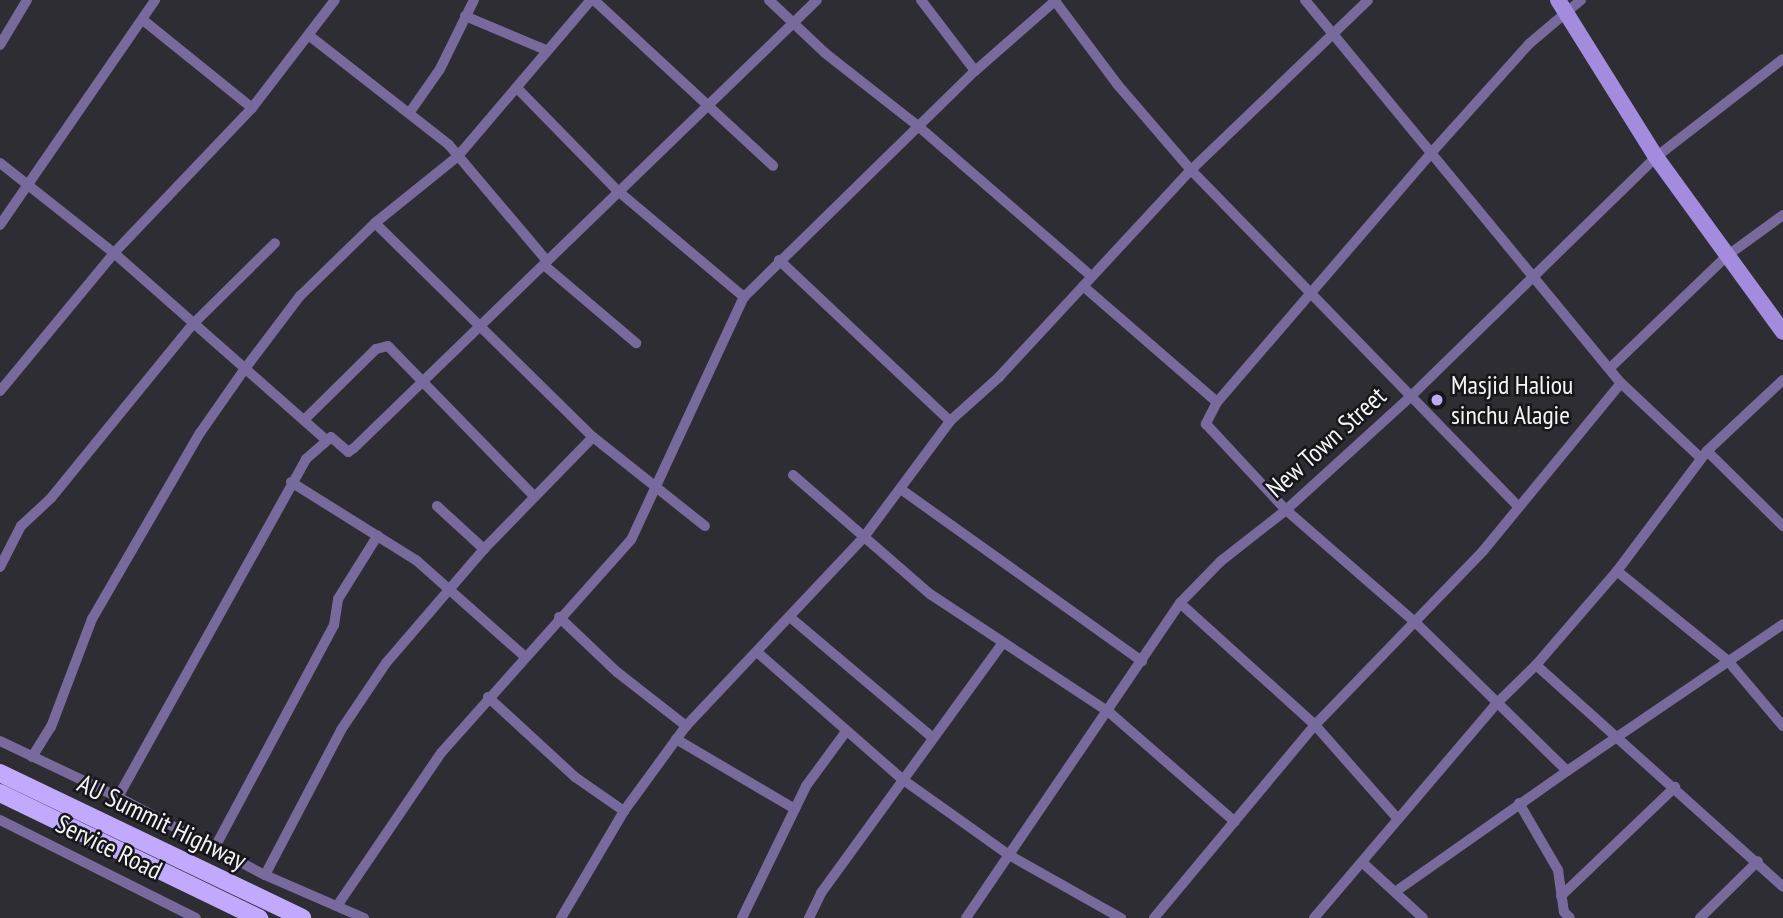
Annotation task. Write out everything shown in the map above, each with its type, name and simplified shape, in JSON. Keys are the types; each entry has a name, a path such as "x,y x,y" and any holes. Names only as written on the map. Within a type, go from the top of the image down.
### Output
{"main road":[{"name":"AU Summit Highway","path":"0,773 302,918"},
{"name":"AU Summit Highway","path":"0,793 249,916"}],"street":[{"path":"1,43 27,0"},
{"path":"0,225 143,20 152,4 138,0"},
{"path":"0,391 114,253 252,108 311,37 335,0"},
{"path":"410,112 440,69 474,0"},
{"path":"32,757 51,727 92,619 200,433 244,370 300,296 375,223 458,156 546,50 593,0 709,102 773,166"},
{"path":"769,0 825,53 918,126 1091,276"},
{"path":"118,797 291,482 325,439 331,437 348,452 817,0"},
{"path":"921,0 975,71"},
{"path":"337,906 441,754 488,696 631,540 744,298 779,260 975,71 1056,0 1117,84 1191,170 1409,398 1518,506"},
{"path":"1305,0 1433,151 1532,279 1621,383 1783,526"},
{"path":"561,918 624,811 686,726 791,618 864,537 902,490 950,421 999,377 1191,170 1368,0"},
{"path":"1567,771 1495,705 1415,622 1286,510 1206,424 1217,402 1433,151 1562,6 1581,0"},
{"path":"1562,6 1656,157 1783,332"},
{"path":"465,16 546,50"},
{"path":"143,20 252,108"},
{"path":"311,37 410,112 458,156 545,263 636,343"},
{"name":"New Town Street","path":"966,918 1109,712 1180,603 1221,561 1286,510 1409,398 1656,157 1783,60"},
{"path":"517,88 618,191 744,298"},
{"path":"0,163 31,184 114,253 325,439"},
{"path":"1610,368 1728,255 1783,215"},
{"path":"375,223 482,324 593,438 705,526"},
{"path":"0,567 22,526 51,498 193,324 275,243"},
{"path":"779,260 950,421"},
{"path":"1083,286 1217,402"},
{"path":"304,420 380,345 388,346 534,496"},
{"path":"1314,918 1495,705 1536,665 1617,571 1704,455 1783,380"},
{"path":"1154,918 1315,725 1415,622 1518,506 1621,383"},
{"path":"265,875 341,730 386,663 484,549 593,438"},
{"path":"793,475 930,594 1001,645 1109,712 1235,821"},
{"path":"291,482 340,516 378,535 449,590 524,656"},
{"path":"902,490 1142,661"},
{"path":"437,506 484,549"},
{"path":"215,847 334,625 338,599 378,535"},
{"path":"1617,571 1727,661 1783,726"},
{"path":"1180,603 1315,725 1397,818"},
{"path":"559,617 617,672 686,726"},
{"path":"791,618 932,737"},
{"path":"1395,892 1519,803 1783,624"},
{"path":"808,918 821,894 902,779 1001,645"},
{"path":"757,652 845,733 902,779 1009,855 1121,918"},
{"path":"1536,665 1620,736 1783,887"},
{"path":"488,696 575,777 624,811"},
{"path":"742,918 806,786 845,733"},
{"path":"676,739 795,809"},
{"name":"Service Road","path":"0,741 118,797 265,875 364,918"},
{"path":"1561,896 1675,787"},
{"path":"1519,803 1558,870 1561,896 1570,918"},
{"name":"Service Road","path":"0,820 196,918"},
{"path":"1700,918 1758,861"},
{"path":"1363,863 1423,918"}],"place":[{"name":"Masjid Haliou sinchu Alagie","path":"1437,400"}]}
